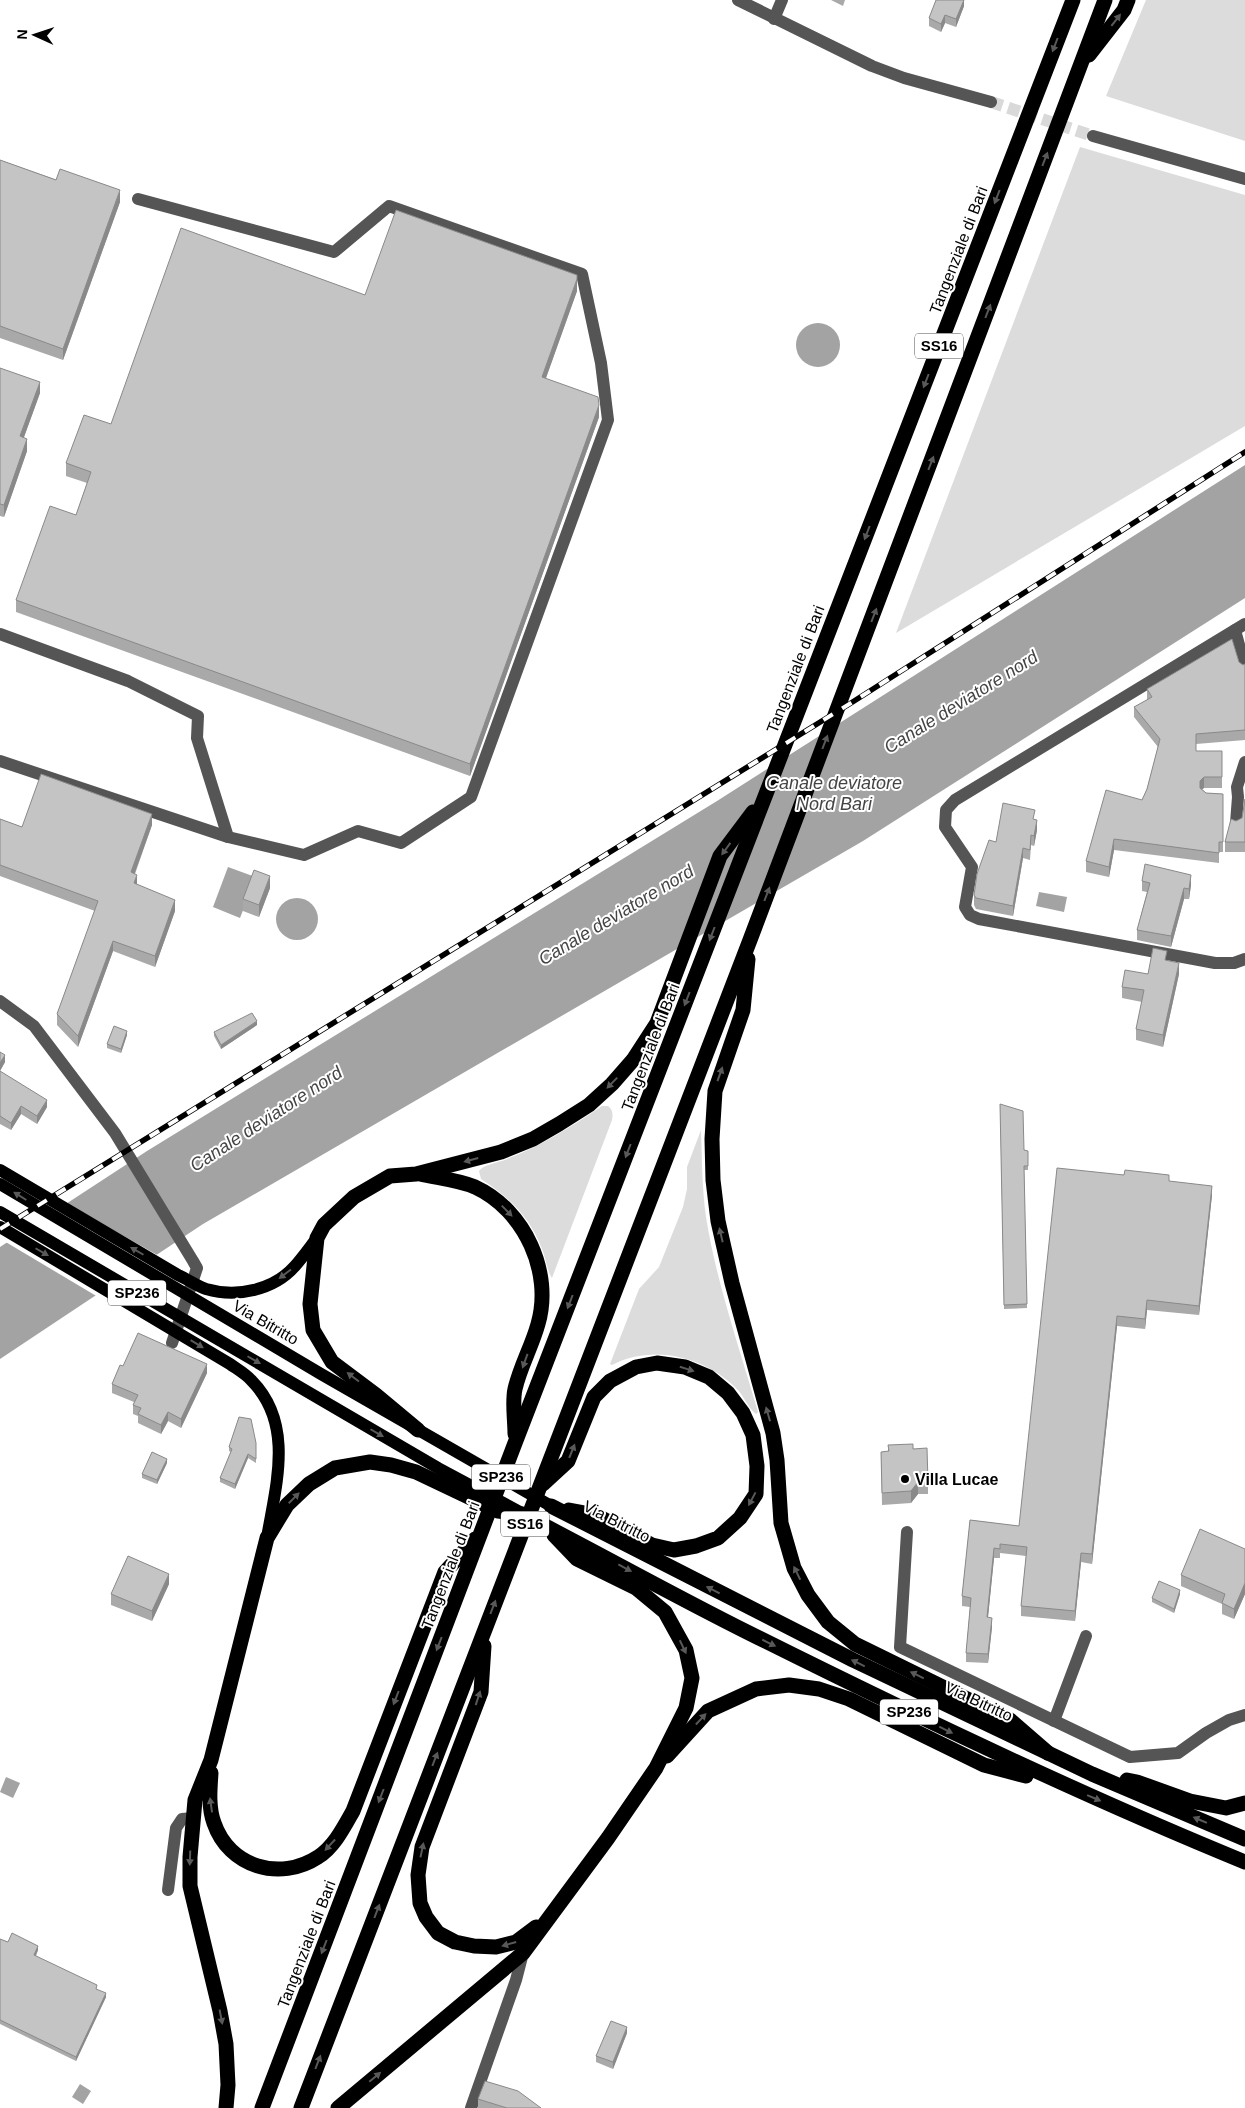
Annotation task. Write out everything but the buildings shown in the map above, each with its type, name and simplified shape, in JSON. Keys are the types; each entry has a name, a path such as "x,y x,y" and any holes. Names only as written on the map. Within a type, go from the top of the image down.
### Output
{"highway":[{"name":"Tangenziale di Bari","path":"262,2108 515,1443 1073,0"},
{"name":"SS16","path":"301,2108 750,940 1105,0"},
{"path":"1080,66 1124,10 1128,0"},
{"path":"418,1430 332,1362 313,1330 310,1304 317,1238 324,1226 354,1198 390,1176 416,1174 501,1152 532,1138 589,1105 612,1084 633,1060 657,1023 720,856 765,796"},
{"path":"750,940 743,1010 715,1091 712,1139 713,1180 718,1221 732,1283 773,1433 778,1460 781,1523 794,1568 808,1595 828,1622 855,1644 1010,1720 1048,1753"},
{"path":"416,1174 475,1187 498,1202 517,1222 530,1242 538,1264 543,1291 539,1323 515,1390 515,1443"},
{"path":"540,1487 568,1461 594,1397 610,1381 636,1367 657,1364 685,1367 709,1377 728,1393 744,1413 753,1435 758,1466 756,1494 740,1518 718,1538 696,1546 674,1550 652,1544 596,1515 551,1506"},
{"path":"226,2108 228,2085 226,2044 190,1886 193,1818 195,1800 211,1760 267,1538 287,1506 308,1484 335,1468 370,1462 435,1474"},
{"name":"SP236","path":"435,1474 498,1511 522,1514 754,1636 934,1724 1072,1788 1245,1862"},
{"name":"Via Bitritto","path":"551,1506 844,1656 1092,1774 1245,1839"},
{"path":"338,2108 523,1953 608,1838 656,1768 686,1708 692,1678 686,1650 665,1612 636,1588 576,1559 545,1526"},
{"path":"211,1760 210,1796 214,1822 227,1846 247,1862 270,1870 293,1869 319,1857 338,1837 353,1811 445,1572 481,1533"},
{"path":"485,1630 481,1692 422,1847 418,1876 420,1902 426,1917 438,1933 455,1942 474,1946 496,1947 516,1942 549,1917"},
{"path":"656,1768 708,1711 756,1689 789,1685 819,1689 849,1699 984,1764 1072,1788"},
{"path":"1092,1774 1138,1782 1190,1801 1226,1808 1245,1802"}],"main road":[{"path":"0,1170 178,1275 204,1288 229,1294 250,1291 274,1283 294,1267 317,1238"},
{"name":"Via Bitritto","path":"0,1184 280,1350 551,1506"},
{"name":"SP236","path":"0,1212 274,1372 435,1474"},
{"path":"0,1227 230,1364 252,1381 268,1404 275,1420 280,1442 278,1478 267,1538"}],"street":[{"path":"738,0 872,66 904,78 991,102"},
{"path":"774,19 782,0"},
{"path":"1093,136 1245,180"},
{"path":"0,761 228,837 304,856 358,831 401,843 471,797 608,420 601,363 582,274 389,206 334,252 138,199"},
{"path":"1245,667 1240,627 955,800 946,810 946,827 972,867 965,907 970,915 979,919 1215,963 1234,963 1245,959"},
{"path":"0,634 128,681 198,716 197,738 228,837"},
{"path":"1236,823 1242,797 1237,787 1245,762"},
{"path":"1223,796 1242,797"},
{"path":"0,1001 34,1026 115,1133 197,1268 172,1343"},
{"name":"Via Bitritto","path":"907,1532 900,1647 1130,1757 1178,1752 1222,1724 1245,1715"},
{"path":"1054,1721 1086,1636"},
{"path":"168,1890 176,1828 182,1819 193,1818"},
{"path":"470,2108 516,1980 523,1953"}],"shaded area":[{"path":"1146,0 1245,0 1245,141 1106,96"},
{"path":"1080,147 1245,195 1245,426 896,633"},
{"path":"602,1106 608,1106 611,1109 612,1120 552,1278 542,1249 525,1218 501,1193 481,1179 479,1171 488,1165 520,1154 544,1142"},
{"path":"701,1130 702,1174 710,1241 729,1315 758,1412 756,1414 741,1393 722,1376 693,1361 676,1356 644,1355 610,1364 639,1289 659,1267 683,1207 687,1189 687,1167"}],"water":[{"path":"818,323 830,327 836,333 840,345 836,357 830,363 818,367 806,363 800,357 796,345 800,333 806,327"},
{"name":"Canale deviatore Nord Bari","path":"1245,465 1245,598 863,841 203,1224 0,1359 0,1247 147,1151 717,801"},
{"path":"228,867 261,879 254,882 240,918 213,907"},
{"path":"1039,892 1067,897 1064,912 1036,906"},
{"path":"301,898 309,901 315,907 318,919 315,931 309,937 293,940 285,937 279,931 276,915 279,907 285,901"},
{"path":"6,1777 20,1783 13,1798 0,1792"},
{"path":"80,2084 91,2091 83,2104 72,2097"}],"pier":[{"path":"64,1202 159,1256 98,1297 4,1241"}],"tunnel":[{"path":"991,102 1093,136"}],"railway":[{"path":"0,1229 851,703 1245,452"}],"place":[{"name":"Villa Lucae","path":"905,1479"}],"water label":[{"name":"Canale deviatore nord","path":"961,702"},
{"name":"Canale deviatore nord","path":"616,915"},
{"name":"Canale deviatore nord","path":"266,1119"}]}
